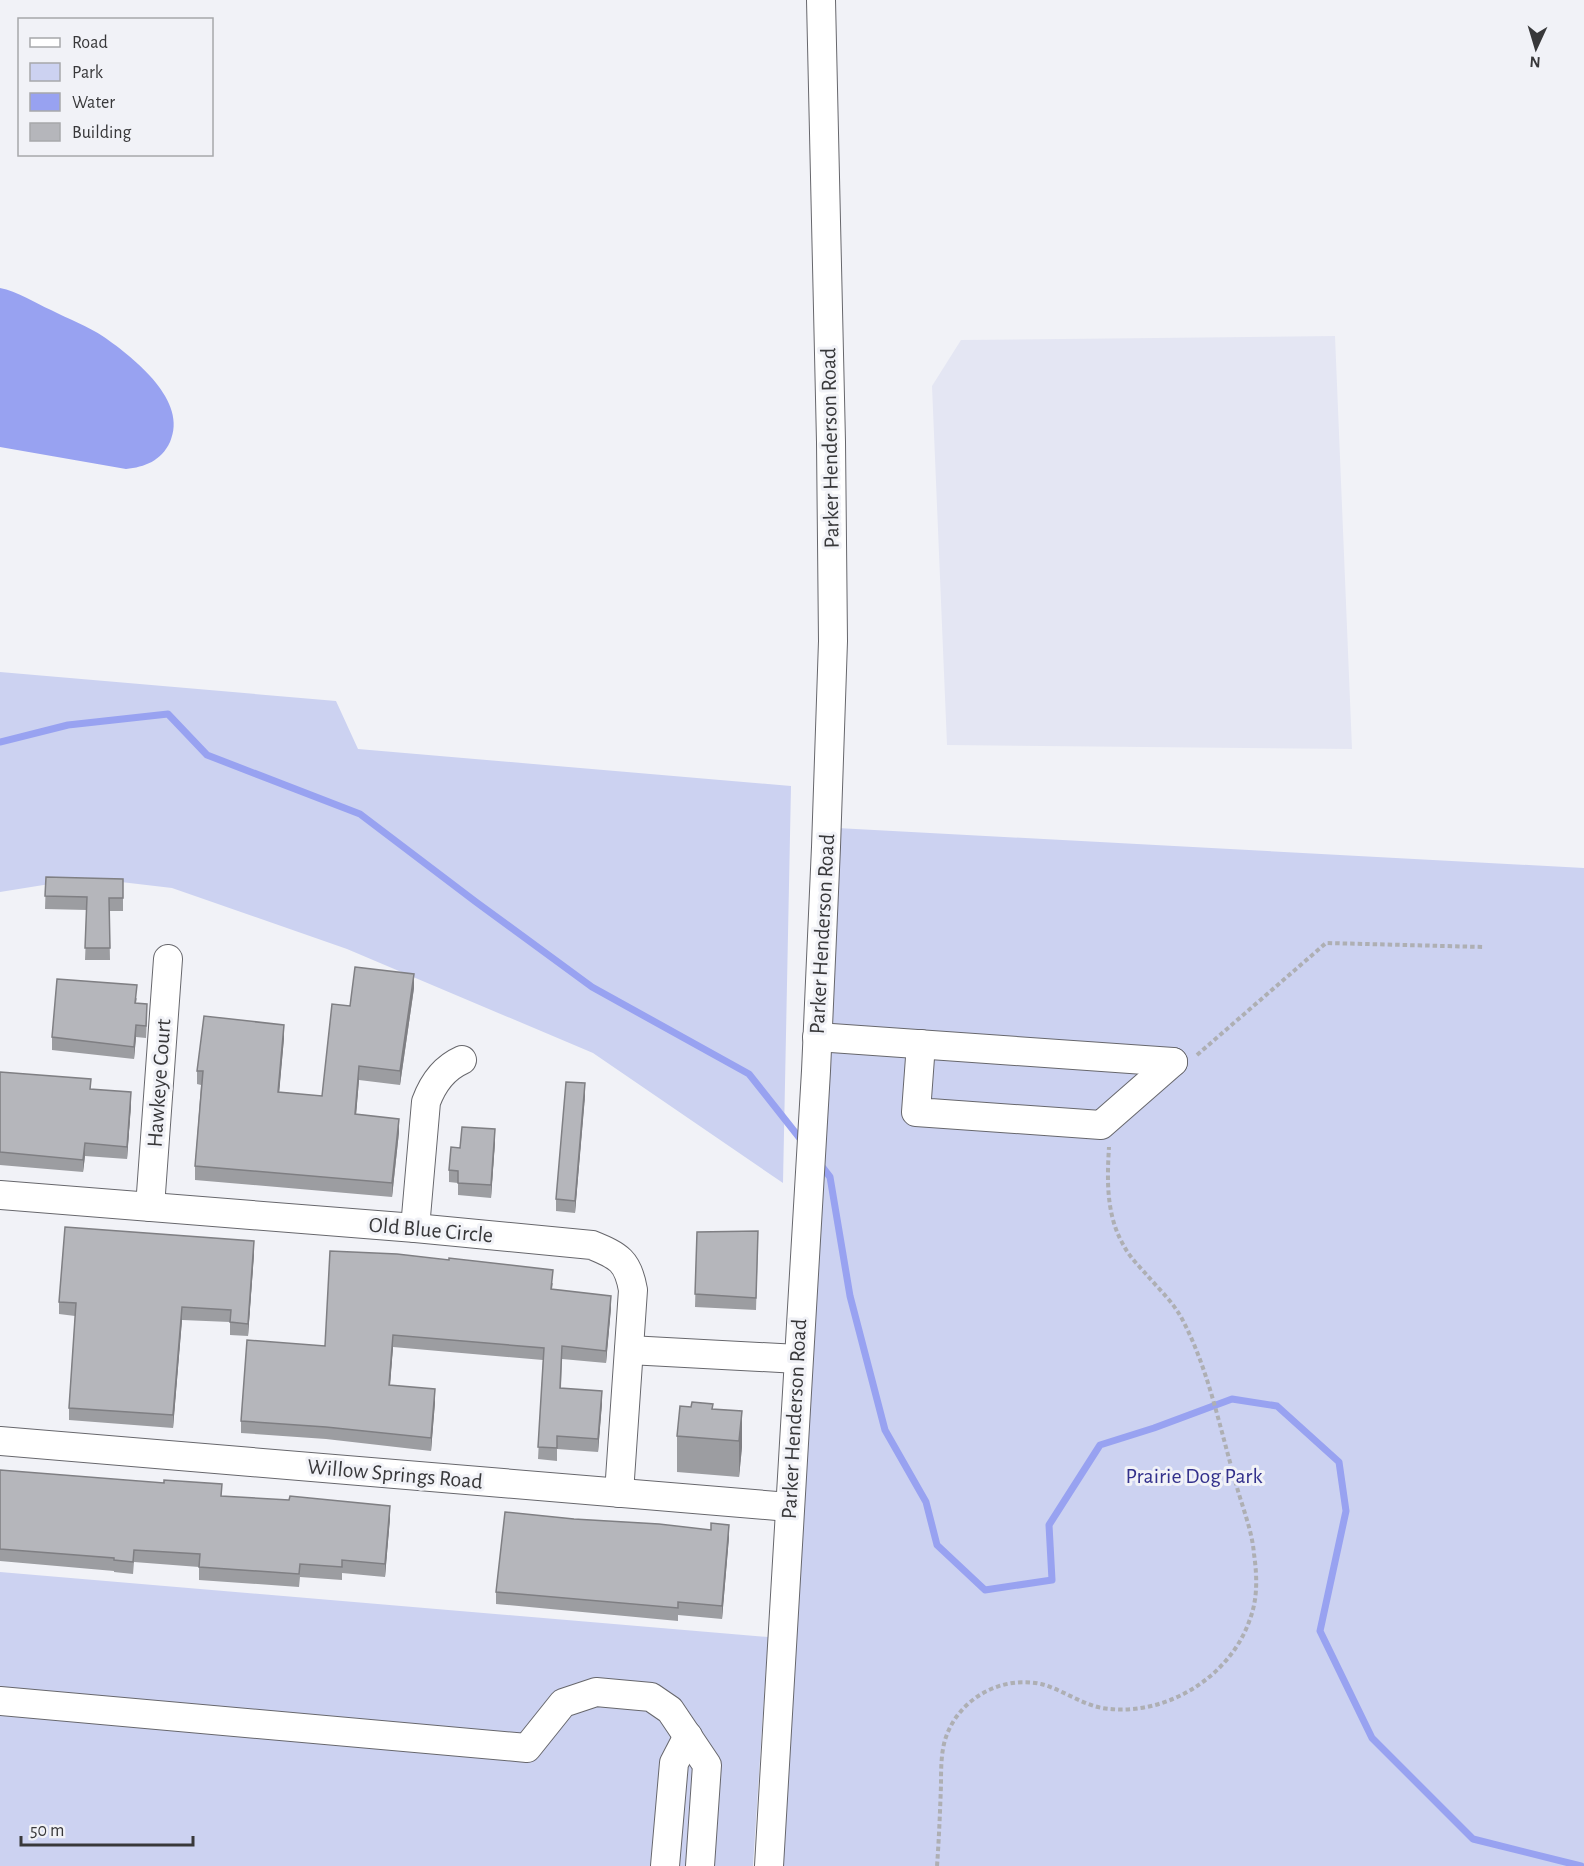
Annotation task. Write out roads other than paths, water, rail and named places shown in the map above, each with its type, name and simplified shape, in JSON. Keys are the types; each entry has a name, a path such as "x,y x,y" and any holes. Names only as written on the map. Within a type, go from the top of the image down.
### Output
{"street":[{"name":"Parker Henderson Road","path":"769,1866 816,1071 833,641 821,0"},
{"name":"Hawkeye Court","path":"150,1207 168,958"},
{"path":"817,1037 921,1044 1173,1062 1101,1125 916,1112 921,1044"},
{"path":"415,1228 426,1102 432,1086 451,1065 462,1060"},
{"name":"Old Blue Circle","path":"0,1195 415,1228 592,1245 614,1254 630,1272 633,1290 619,1493"},
{"path":"629,1350 798,1359"},
{"name":"Willow Springs Road","path":"0,1441 789,1507"},
{"path":"0,1701 527,1748 563,1703 596,1692 651,1697 670,1710 707,1765 700,1866"},
{"path":"665,1866 674,1763 688,1737"}],"water":[{"path":"0,288 19,294 98,333 130,356 143,369 165,396 172,411 174,427 170,442 162,454 146,465 126,469 0,447"}],"waterway":[{"path":"0,742 68,725 168,714 207,755 360,814 592,987 749,1074 802,1141"},
{"path":"820,1164 830,1177 850,1296 885,1430 926,1502 937,1545 985,1590 1052,1580 1049,1525 1100,1445 1232,1399 1277,1406 1339,1462 1346,1511 1320,1631 1372,1738 1473,1839 1581,1866"}],"park label":[{"name":"Prairie Dog Park","path":"1194,1476"}]}
